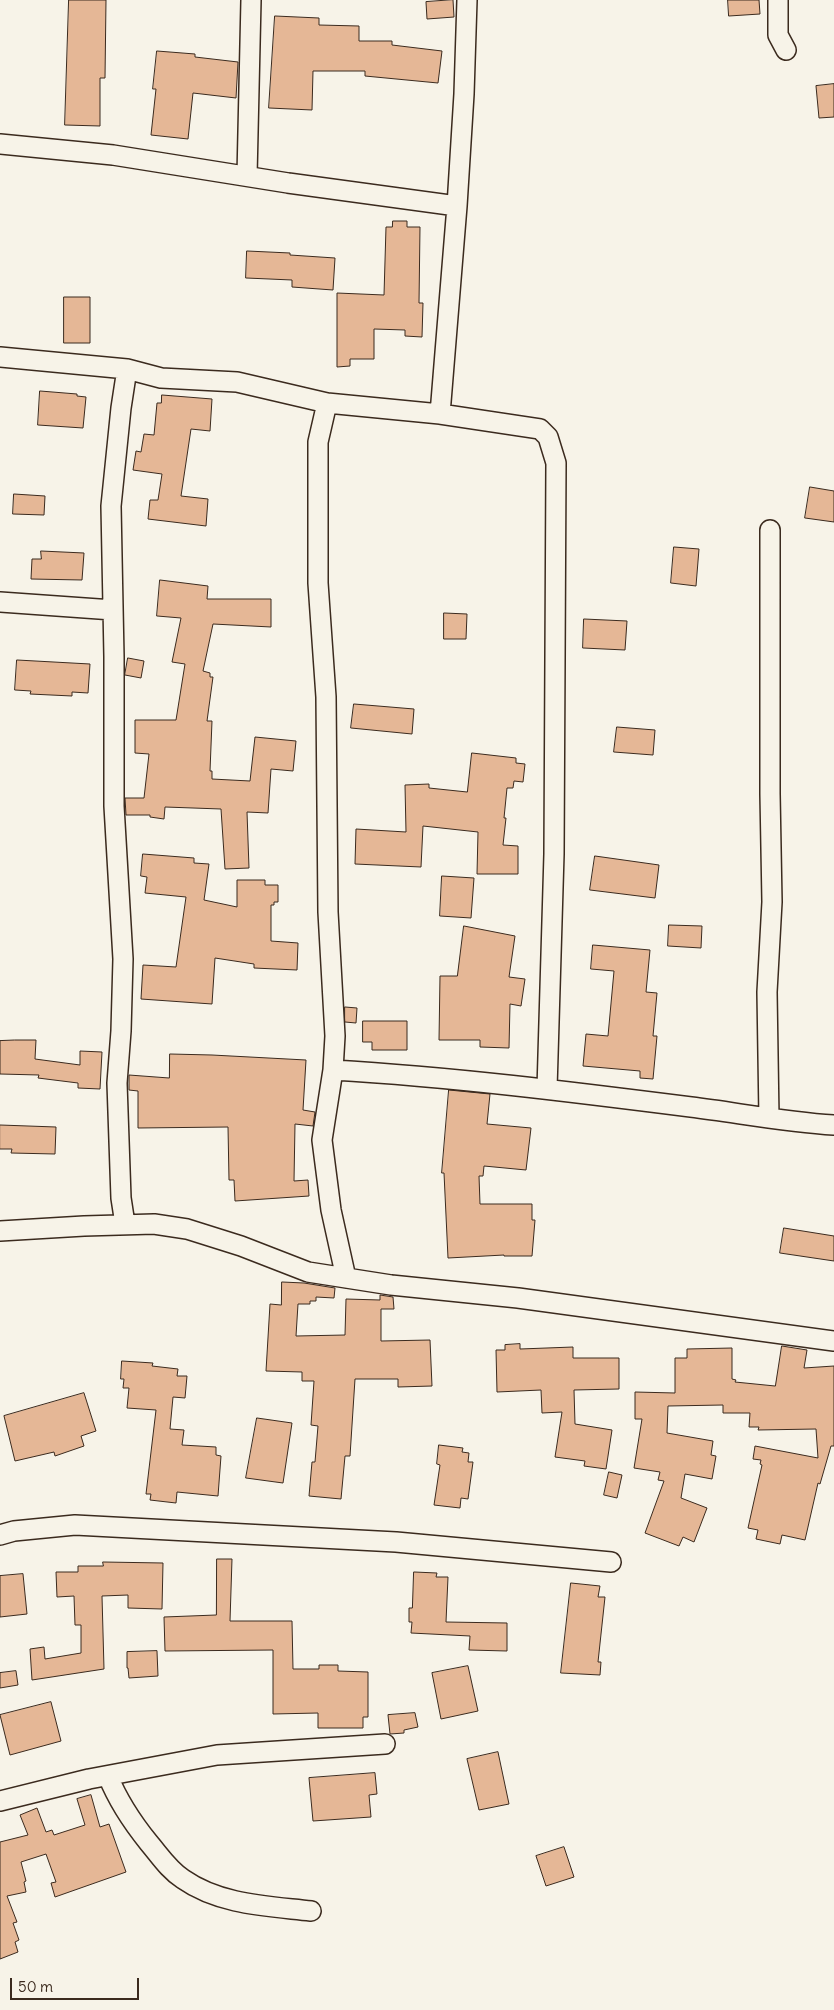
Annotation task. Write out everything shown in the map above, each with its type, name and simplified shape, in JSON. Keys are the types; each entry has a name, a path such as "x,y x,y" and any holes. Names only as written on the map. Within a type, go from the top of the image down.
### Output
{"street":[{"path":"246,176 251,0"},
{"path":"440,414 457,206 464,94 467,0"},
{"path":"778,0 778,34 786,50"},
{"path":"0,144 113,155 457,206"},
{"path":"0,357 127,370 161,378 237,382 327,403 440,414 540,429 548,437 556,463 554,854 547,1089"},
{"path":"125,1224 121,1198 117,1083 123,959 114,806 111,506 121,408 127,370"},
{"path":"327,403 318,442 318,583 326,697 328,912 335,1036 333,1070 322,1140 331,1210 346,1278"},
{"path":"768,1118 767,992 772,902 770,530"},
{"path":"0,602 113,610"},
{"path":"333,1070 426,1076 547,1089 834,1125"},
{"path":"0,1231 154,1224 187,1229 241,1246 308,1272 461,1294 518,1298 834,1341"},
{"path":"1,1532 75,1524 396,1542 611,1562"},
{"path":"0,1801 108,1776 217,1755 385,1744"},
{"path":"108,1776 122,1807 141,1835 172,1870 183,1879 206,1892 224,1898 311,1911"}],"building":[{"path":"69,0 106,0 105,78 100,78 100,126 65,125"},
{"path":"453,0 454,17 427,19 426,2"},
{"path":"728,0 759,0 760,14 729,16"},
{"path":"275,16 319,18 319,25 359,26 359,41 392,41 392,45 442,51 438,83 365,76 365,71 313,71 312,110 269,108"},
{"path":"157,51 195,54 195,57 238,62 236,98 193,93 188,139 151,135 156,89 153,89"},
{"path":"834,84 834,117 819,118 816,86"},
{"path":"393,221 407,221 407,227 420,227 419,303 423,303 422,337 405,336 405,330 374,329 374,359 350,359 350,366 337,367 337,293 384,295 386,227 392,227"},
{"path":"247,251 335,258 333,290 292,287 292,280 246,278"},
{"path":"64,297 90,297 90,343 64,343"},
{"path":"40,391 77,394 77,396 86,397 83,428 38,425"},
{"path":"162,395 212,399 210,431 191,429 181,496 208,499 206,526 148,519 150,500 158,500 162,474 133,470 136,451 141,452 144,434 154,435 157,403 161,403"},
{"path":"810,487 834,491 834,522 805,518"},
{"path":"14,494 45,496 44,515 13,514"},
{"path":"674,547 699,549 696,586 671,583"},
{"path":"41,551 84,553 82,580 31,579 32,559 41,559"},
{"path":"160,580 208,586 207,599 271,599 271,627 213,624 203,671 210,673 210,677 213,677 207,721 212,721 210,771 212,771 212,779 250,781 255,737 296,741 293,771 271,769 268,813 247,812 249,868 225,869 221,809 165,807 164,819 150,817 150,815 126,815 125,798 144,798 149,754 135,753 135,720 176,720 185,664 172,662 181,618 157,616"},
{"path":"444,613 467,614 466,639 444,639"},
{"path":"584,619 627,621 625,650 583,648"},
{"path":"128,658 144,661 141,678 125,675"},
{"path":"17,660 90,664 88,693 72,692 72,696 30,694 31,691 15,690"},
{"path":"354,704 414,709 412,734 351,728"},
{"path":"617,727 655,730 653,755 614,752"},
{"path":"472,753 516,758 516,763 525,764 523,782 514,781 513,788 507,788 504,818 506,818 503,845 518,846 518,874 477,874 478,832 423,826 421,867 355,864 356,829 406,832 405,785 429,784 429,788 467,792"},
{"path":"143,854 194,858 194,863 209,864 204,900 237,907 237,880 265,880 265,885 278,885 278,902 274,902 274,905 271,905 271,941 298,943 297,970 254,968 254,964 215,958 212,1004 141,999 143,965 176,967 186,897 145,893 147,877 141,876"},
{"path":"595,856 659,865 655,898 590,890"},
{"path":"442,876 474,878 471,918 440,916"},
{"path":"669,925 702,926 701,948 668,946"},
{"path":"464,926 515,936 509,977 525,979 521,1006 510,1004 509,1048 480,1047 480,1040 439,1040 440,976 457,976"},
{"path":"593,945 650,950 646,992 657,993 653,1036 657,1036 653,1079 640,1078 640,1071 583,1066 586,1034 608,1036 614,971 591,969"},
{"path":"345,1007 357,1008 356,1023 345,1022"},
{"path":"363,1021 407,1021 407,1050 372,1050 372,1042 363,1042"},
{"path":"36,1040 35,1059 80,1065 80,1051 102,1052 100,1089 78,1088 78,1083 38,1078 39,1075 0,1074 0,1041"},
{"path":"170,1054 306,1060 303,1110 315,1112 313,1126 295,1124 294,1181 308,1180 309,1196 235,1201 234,1180 229,1180 228,1127 138,1128 138,1091 129,1090 129,1075 169,1078"},
{"path":"449,1090 490,1094 487,1124 531,1128 526,1170 484,1166 483,1176 479,1176 480,1204 532,1204 532,1220 535,1220 532,1256 504,1255 448,1258 444,1173 442,1173"},
{"path":"0,1125 56,1127 55,1154 11,1153 12,1149 0,1149"},
{"path":"784,1228 834,1236 834,1261 780,1253"},
{"path":"282,1282 335,1288 334,1298 316,1297 316,1301 310,1301 310,1304 298,1304 296,1336 345,1335 346,1299 380,1300 380,1295 393,1297 394,1309 381,1309 381,1341 430,1340 432,1386 398,1387 398,1379 355,1379 350,1456 345,1456 341,1499 309,1496 312,1462 315,1462 318,1426 311,1425 314,1381 302,1381 302,1372 266,1371 270,1304 281,1305"},
{"path":"520,1344 520,1349 573,1347 573,1358 619,1358 619,1389 574,1390 575,1424 612,1430 606,1469 584,1466 585,1461 555,1457 562,1412 542,1413 541,1390 497,1392 496,1350 505,1350 505,1345"},
{"path":"782,1346 807,1350 804,1368 834,1366 834,1446 831,1446 820,1484 818,1483 805,1540 782,1535 780,1544 756,1539 758,1530 748,1528 762,1465 760,1464 761,1460 753,1459 755,1446 818,1458 816,1429 758,1430 759,1427 749,1427 750,1413 723,1413 723,1405 668,1406 667,1433 713,1441 711,1455 716,1456 712,1479 685,1474 681,1498 707,1508 694,1542 683,1537 679,1546 645,1533 664,1481 658,1480 660,1472 634,1468 642,1419 635,1419 635,1392 675,1393 675,1358 687,1358 687,1349 732,1348 732,1379 736,1380 735,1382 775,1386"},
{"path":"122,1361 153,1363 152,1366 178,1369 177,1376 187,1376 185,1398 173,1397 170,1429 184,1430 182,1445 216,1447 216,1455 221,1456 218,1496 177,1492 176,1503 150,1500 151,1494 146,1494 156,1410 127,1408 129,1388 123,1388 124,1379 121,1379"},
{"path":"84,1393 96,1431 81,1436 84,1446 55,1456 54,1452 15,1461 4,1416"},
{"path":"257,1418 292,1423 283,1483 246,1478"},
{"path":"439,1445 463,1448 462,1452 469,1453 468,1462 473,1462 468,1499 461,1498 460,1508 434,1505 440,1465 437,1464"},
{"path":"609,1472 622,1475 617,1498 604,1495"},
{"path":"217,1559 232,1559 230,1621 292,1621 293,1669 319,1669 319,1665 338,1665 338,1671 368,1672 368,1717 363,1717 363,1728 318,1728 318,1713 273,1714 273,1650 165,1651 164,1617 216,1615"},
{"path":"103,1562 163,1563 162,1609 128,1608 128,1595 102,1596 104,1669 32,1680 30,1649 44,1647 45,1659 81,1653 81,1625 75,1625 74,1596 57,1597 56,1572 78,1572 78,1566 103,1566"},
{"path":"414,1572 437,1573 436,1577 448,1577 446,1622 507,1623 507,1651 469,1650 470,1636 411,1633 412,1622 409,1622 409,1608 412,1608"},
{"path":"23,1574 27,1614 0,1617 0,1576"},
{"path":"571,1583 600,1586 598,1597 605,1597 598,1662 601,1662 600,1675 561,1673"},
{"path":"157,1651 158,1676 129,1678 127,1652"},
{"path":"468,1666 478,1711 441,1719 432,1673"},
{"path":"16,1671 18,1685 0,1688 0,1673"},
{"path":"51,1702 61,1741 10,1755 0,1715"},
{"path":"415,1713 418,1727 404,1730 404,1733 390,1734 388,1715"},
{"path":"498,1752 509,1804 479,1810 467,1759"},
{"path":"375,1773 377,1794 369,1795 371,1817 313,1821 309,1778"},
{"path":"91,1795 100,1827 109,1824 126,1872 55,1897 51,1883 56,1882 46,1854 21,1862 26,1881 24,1882 26,1892 7,1896 17,1922 13,1923 19,1940 15,1942 18,1952 0,1959 0,1842 28,1835 20,1815 37,1808 46,1832 52,1830 54,1835 85,1825 77,1799"},
{"path":"564,1847 574,1877 546,1886 536,1856"}]}
